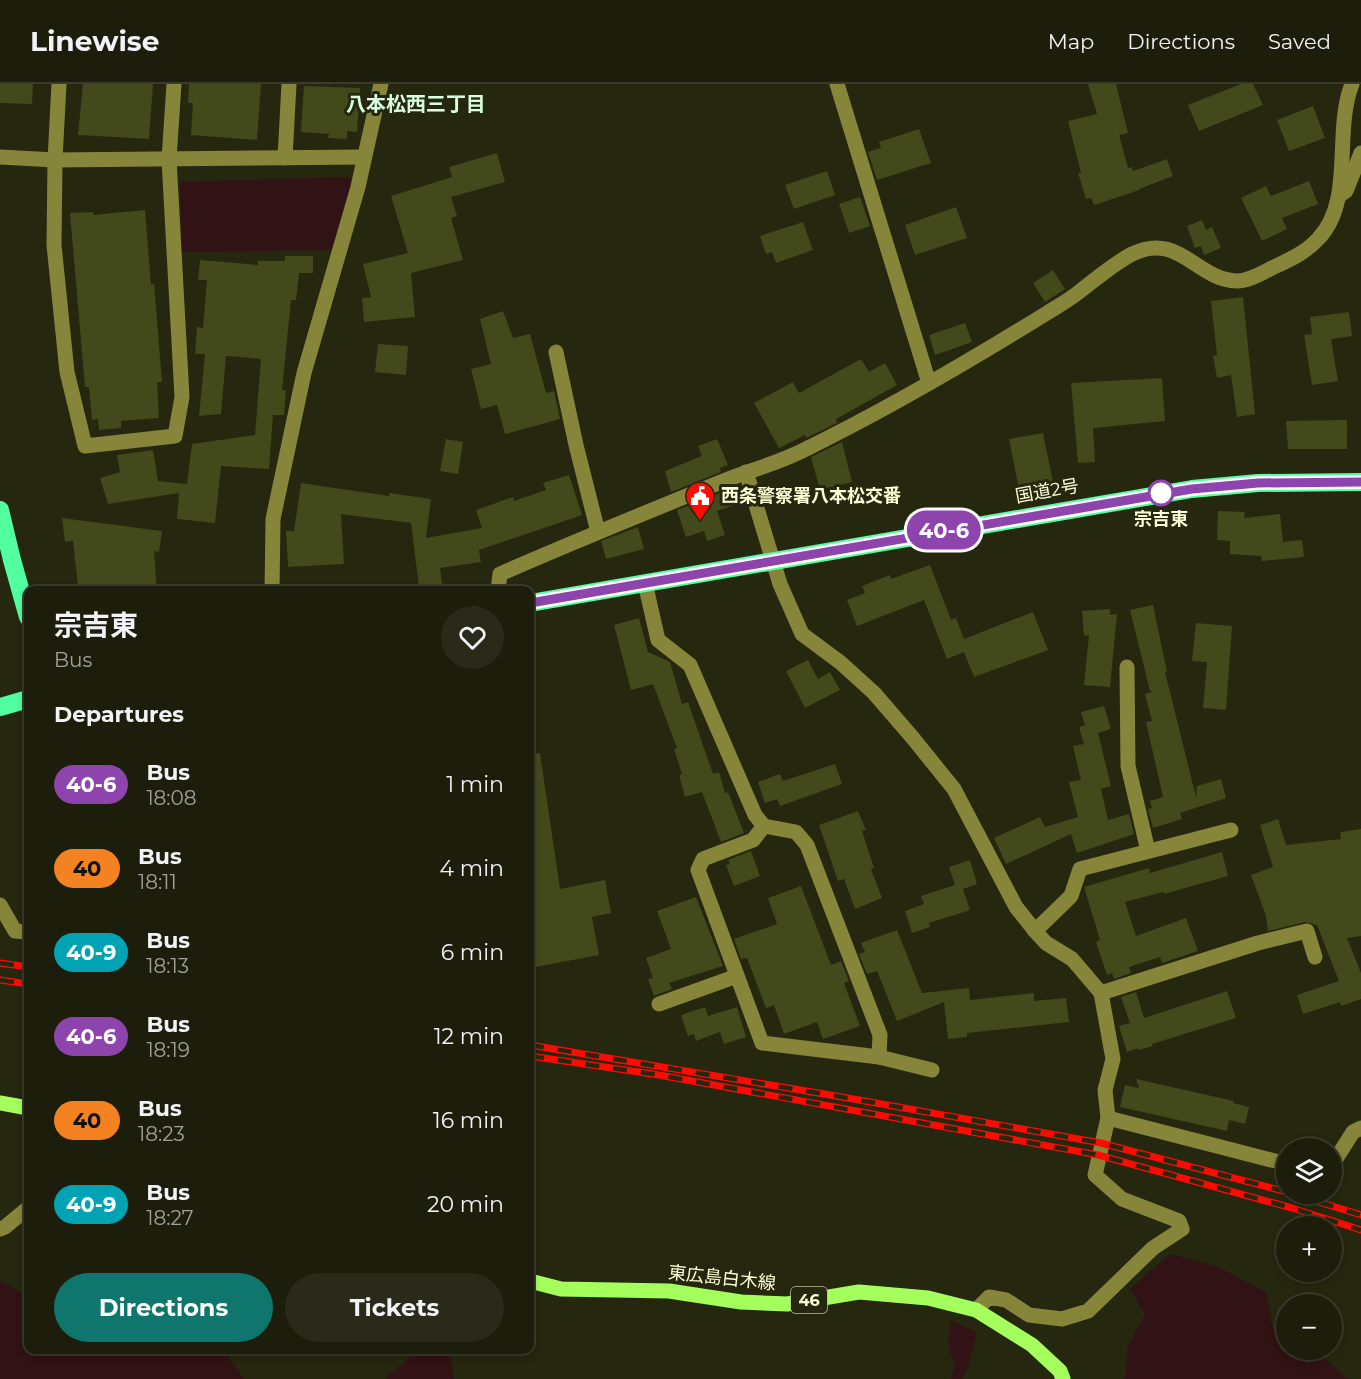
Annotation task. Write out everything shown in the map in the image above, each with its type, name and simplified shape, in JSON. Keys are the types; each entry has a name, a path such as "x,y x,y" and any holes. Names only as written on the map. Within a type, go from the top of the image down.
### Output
{"highway":[{"name":"国道2号","path":"534,602 1192,489 1258,483 1361,482"},
{"path":"0,510 24,602"},
{"path":"0,707 24,700"}],"main road":[{"path":"0,1103 24,1106"},
{"name":"東広島白木線","path":"534,1282 561,1289 669,1291 787,1304 859,1292 928,1298 976,1310 1032,1346 1060,1371 1063,1379"}],"street":[{"path":"59,84 54,245 67,372 85,446 175,436 182,397 169,159 174,84"},
{"path":"285,158 289,84"},
{"path":"272,586 273,519 304,373 358,187 381,84"},
{"path":"837,84 929,383"},
{"path":"499,586 500,574 598,532 799,452 975,358 1076,295 1131,254 1148,249 1165,248 1181,254 1215,276 1237,281 1251,278 1295,258 1317,241 1331,224 1339,196 1346,100 1352,84"},
{"path":"1339,196 1346,191 1361,153"},
{"path":"0,157 55,160 364,157"},
{"path":"556,352 576,446 598,532"},
{"path":"746,472 772,561 802,634 841,663 874,693 954,789 1016,907 1035,932 1046,943 1072,959 1101,993 1113,1059 1105,1090 1108,1118 1095,1175 1122,1199 1179,1221 1182,1229 1153,1248 1088,1311 1062,1319 1029,1315 1006,1300 989,1297 976,1310"},
{"path":"645,583 657,640 690,665 755,815 764,826 796,832 807,845 880,1035 879,1057"},
{"path":"1127,667 1128,766 1148,851"},
{"path":"764,826 753,840 703,859 698,870 762,1043 879,1057 932,1070"},
{"path":"1035,932 1071,896 1080,869 1231,830"},
{"path":"0,905 15,931 24,932"},
{"path":"1101,993 1258,943 1307,931 1315,957"},
{"path":"659,1004 737,976"},
{"path":"1108,1118 1276,1161"},
{"path":"1342,1149 1353,1131 1361,1128"},
{"path":"0,1229 24,1211"}],"shaded area":[{"path":"349,177 354,182 336,250 182,252 180,182"},
{"path":"1170,1254 1216,1266 1267,1293 1272,1327 1276,1329 1276,1360 1326,1360 1344,1377 1351,1379 1123,1379 1126,1375 1128,1346 1145,1315 1130,1289"},
{"path":"0,1281 24,1293 24,1354 227,1354 244,1379 0,1379"},
{"path":"951,1321 977,1332 969,1363 962,1379 951,1379 955,1368 948,1343"},
{"path":"414,1354 450,1355 454,1379 385,1379"}],"building":[{"path":"0,84 33,84 32,104 0,103"},
{"path":"83,84 153,84 149,139 78,135"},
{"path":"189,84 261,84 257,140 191,135 193,103 188,103"},
{"path":"1088,84 1116,84 1128,133 1119,135 1128,168 1132,167 1133,171 1167,159 1173,176 1094,205 1091,198 1086,199 1078,173 1081,173 1068,121 1097,114"},
{"path":"1241,84 1253,84 1263,105 1199,131 1188,105"},
{"path":"304,86 360,88 357,132 347,131 347,139 328,138 329,134 301,132"},
{"path":"1313,106 1325,138 1289,151 1277,120"},
{"path":"919,129 931,163 877,180 868,152 881,148 879,142"},
{"path":"497,153 505,182 451,197 457,216 451,218 463,260 411,273 415,317 364,322 362,298 371,297 363,264 408,253 391,196 452,177 449,167"},
{"path":"827,171 835,195 794,209 785,185"},
{"path":"1309,181 1318,204 1282,218 1287,229 1262,241 1241,198 1266,186 1271,196"},
{"path":"860,197 870,226 849,233 839,204"},
{"path":"956,207 967,238 915,255 905,225"},
{"path":"145,210 162,382 157,382 159,418 121,421 121,428 99,430 98,419 92,420 89,387 85,387 70,213 93,212 93,215"},
{"path":"1202,220 1206,230 1212,227 1221,248 1204,255 1201,246 1195,248 1187,226"},
{"path":"803,222 813,250 776,263 772,252 766,254 760,236"},
{"path":"285,256 313,256 313,273 299,273 296,300 291,300 282,390 286,390 284,415 273,415 269,469 221,466 215,523 177,519 179,493 108,504 100,478 120,472 117,455 153,450 158,481 187,484 192,444 255,435 261,359 226,356 221,414 199,416 205,354 195,354 197,327 203,328 207,280 198,280 200,260 258,265 258,261 285,261"},
{"path":"1053,270 1065,289 1045,302 1033,283"},
{"path":"1243,297 1255,414 1237,417 1231,375 1217,378 1213,356 1217,355 1211,301"},
{"path":"503,311 513,338 530,334 546,393 554,391 560,419 505,434 497,405 481,409 471,369 491,364 480,319"},
{"path":"1349,312 1352,336 1331,339 1338,381 1312,385 1304,335 1312,334 1310,317"},
{"path":"965,323 972,342 935,355 929,335"},
{"path":"378,344 408,346 406,375 375,372"},
{"path":"861,359 869,372 885,363 897,385 836,419 837,423 779,448 754,403 793,382 799,393"},
{"path":"1162,378 1165,421 1093,428 1095,462 1078,463 1071,383"},
{"path":"1347,420 1347,449 1288,449 1286,421"},
{"path":"1043,433 1053,482 1019,489 1009,439"},
{"path":"446,439 463,442 458,474 440,471"},
{"path":"717,439 728,465 720,468 721,472 671,492 665,471 702,456 698,446"},
{"path":"842,442 852,482 820,490 811,457"},
{"path":"569,475 582,515 479,550 481,562 440,568 442,584 419,586 411,523 341,514 344,564 288,567 286,531 294,531 301,483 389,496 389,493 431,499 426,538 482,528 476,510 513,497 514,501 546,490 543,483"},
{"name":"西条警察署八本松交番","path":"727,490 732,506 717,511 725,535 707,541 704,531 686,537 677,510"},
{"path":"1218,511 1245,512 1244,518 1280,514 1283,542 1302,540 1304,557 1262,561 1261,556 1230,554 1230,541 1217,540"},
{"path":"62,518 162,531 159,552 154,551 157,586 92,586 92,584 78,586 73,541 65,542"},
{"path":"638,527 644,549 606,559 601,541"},
{"path":"930,565 951,620 956,618 964,639 1033,612 1048,650 974,677 964,652 947,659 924,600 857,626 847,600 865,593 862,586 890,575 891,579"},
{"path":"1153,605 1167,672 1165,672 1196,797 1197,786 1221,779 1226,798 1180,813 1182,819 1153,828 1148,809 1152,808 1150,801 1163,797 1146,722 1152,721 1145,694 1154,691 1150,691 1130,610"},
{"path":"1110,609 1110,615 1117,614 1110,687 1084,685 1089,635 1084,636 1082,611"},
{"path":"639,618 648,652 670,662 682,704 688,702 713,774 719,772 725,793 728,792 744,833 721,842 702,792 685,797 679,775 682,774 674,749 677,748 653,684 631,690 614,625"},
{"path":"1196,623 1232,626 1226,710 1203,708 1207,662 1192,661"},
{"path":"808,660 818,679 830,672 840,690 805,708 786,671"},
{"path":"1104,706 1111,729 1098,733 1111,786 1101,789 1108,820 1129,814 1134,834 1077,853 1071,834 1006,864 994,838 1040,817 1045,827 1078,817 1069,782 1081,780 1073,746 1084,744 1079,727 1085,725 1081,712"},
{"path":"540,753 560,889 605,880 611,913 592,917 599,955 534,967 534,754"},
{"path":"835,764 842,784 780,806 777,799 765,803 758,782 780,774 783,781"},
{"path":"858,811 866,830 862,831 874,868 871,869 882,898 855,909 844,879 838,881 819,825"},
{"path":"1278,819 1286,845 1341,839 1340,832 1361,829 1361,936 1347,938 1361,973 1361,999 1341,1006 1340,1002 1303,1014 1297,995 1339,981 1317,925 1305,922 1268,931 1266,916 1251,875 1273,867 1260,825"},
{"path":"751,851 760,876 734,886 726,865 730,864 728,860"},
{"path":"1222,852 1228,876 1125,902 1136,936 1186,918 1198,951 1162,963 1160,957 1129,967 1131,973 1114,979 1112,973 1107,975 1096,942 1100,940 1084,887 1149,868 1150,873"},
{"path":"970,860 977,884 963,889 970,910 929,923 930,927 912,933 905,911 924,904 921,896 955,885 949,867"},
{"path":"801,886 831,965 841,961 849,981 844,983 860,1026 823,1039 817,1022 784,1034 774,1005 766,1008 747,958 741,959 734,939 777,924 768,898"},
{"path":"696,897 723,966 669,983 672,989 654,996 648,979 653,978 646,958 671,949 657,911"},
{"path":"897,930 922,993 969,988 970,1000 1034,993 1034,1001 1066,998 1069,1022 967,1033 967,1037 948,1039 944,1002 897,1021 877,971 867,974 859,954 865,952 861,943"},
{"path":"1227,991 1236,1018 1152,1044 1153,1046 1127,1052 1119,1026 1130,1023 1121,997 1136,992 1144,1018"},
{"path":"705,1007 708,1016 737,1007 746,1037 724,1044 720,1032 696,1041 694,1034 688,1036 681,1015"},
{"path":"1136,1079 1234,1101 1233,1103 1249,1107 1245,1124 1229,1120 1227,1131 1120,1107 1125,1085 1139,1088"}],"railway":[{"path":"0,963 24,966"},
{"path":"0,980 24,983"},
{"path":"534,1046 1101,1143 1276,1189"},
{"path":"534,1057 659,1075 1098,1155 1292,1208 1361,1230"},
{"path":"1325,1204 1361,1215"}],"bus line":[{"name":"40-6","path":"534,602 1192,489 1258,483 1361,482"}],"place":[{"name":"宗吉東","path":"1161,493"},
{"name":"西条警察署八本松交番","path":"700,522"}],"district":[{"name":"八本松西三丁目","path":"416,104"}]}
